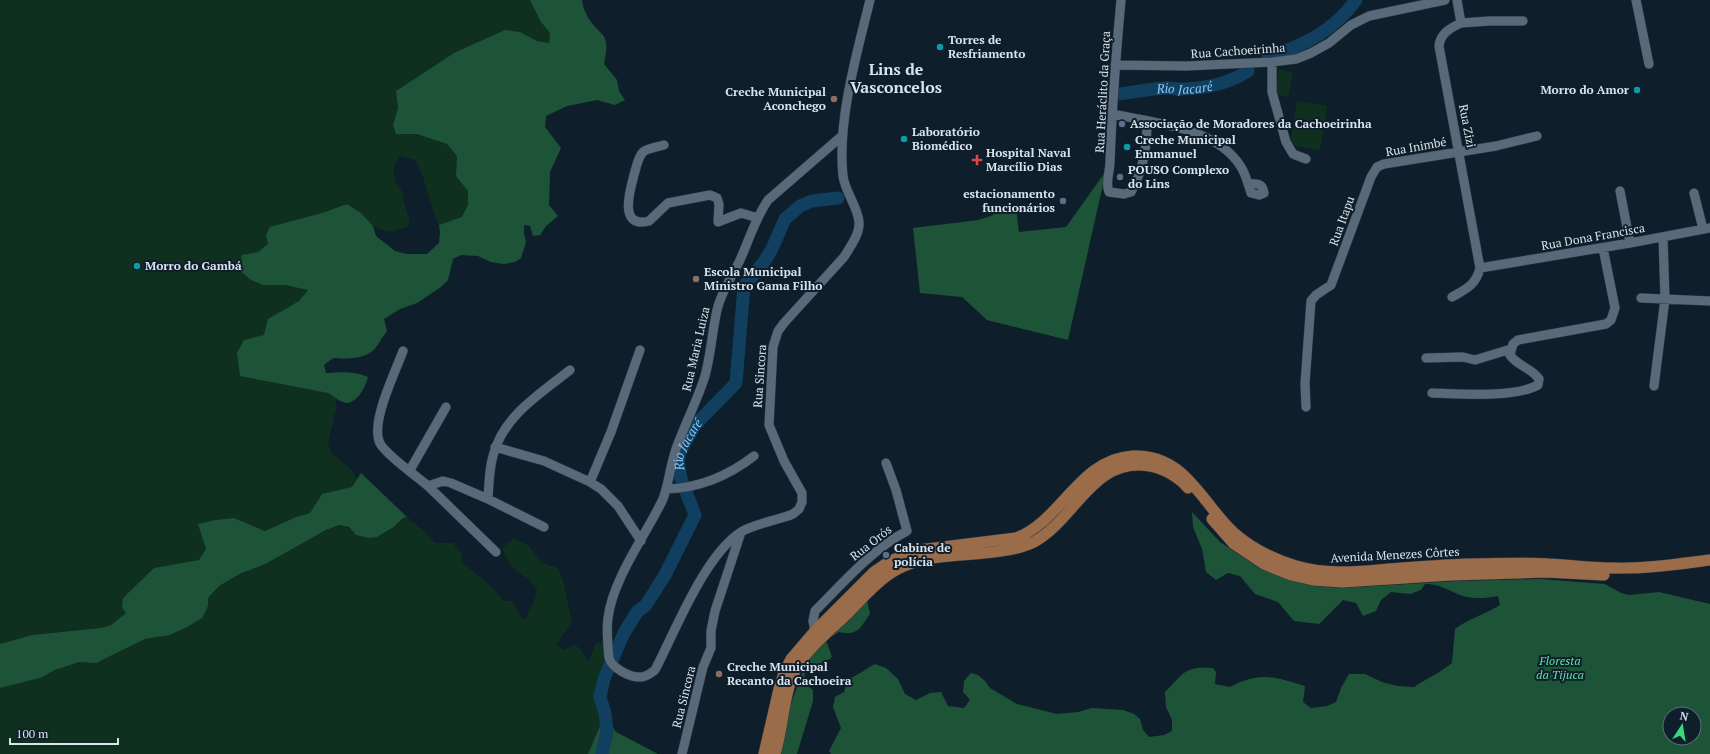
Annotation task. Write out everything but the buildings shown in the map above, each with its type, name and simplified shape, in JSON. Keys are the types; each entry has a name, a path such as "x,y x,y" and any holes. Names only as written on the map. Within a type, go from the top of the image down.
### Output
{"main road":[{"name":"Avenida Menezes Côrtes","path":"764,754 784,673 791,659 815,631 874,572 890,561 919,550 1016,538 1027,534 1039,525 1086,476 1096,468 1121,458 1132,456 1156,459 1168,464 1180,471 1191,481 1222,521 1243,540 1260,552 1295,565 1318,571 1332,573 1448,565 1515,563 1598,568 1631,568 1710,560"},
{"name":"Avenida Menezes Côrtes","path":"775,754 788,690 797,667 812,648 878,583 902,566 921,560 1008,549 1033,542 1051,529 1095,483 1116,468 1126,465 1146,465 1156,467 1167,472 1186,486 1221,531 1247,554 1264,564 1291,575 1313,580 1342,582 1451,575 1546,572 1621,575 1710,568"}],"street":[{"path":"844,135 848,93 870,0"},
{"name":"Rua Heráclito da Graça","path":"1121,0 1115,65 1110,168 1107,186 1109,192 1124,194 1131,192 1147,147 1147,121"},
{"name":"Rua Cachoeirinha","path":"1115,65 1186,66 1272,62 1296,59 1312,53 1329,43 1359,20 1369,16 1445,0"},
{"path":"1457,0 1461,23 1523,21"},
{"path":"1636,0 1648,64"},
{"name":"Rua Zizi","path":"1461,23 1442,35 1439,46 1460,152 1480,268"},
{"path":"1272,62 1272,92 1286,142 1293,154 1306,159"},
{"path":"1112,114 1188,130 1218,145 1231,154 1241,166 1248,184"},
{"name":"Rua Maria Luiza","path":"611,662 607,626 610,605 641,541 657,513 667,489 670,469 676,448 696,402 705,375 717,310 726,284 739,262 761,211 772,196 844,135"},
{"name":"Rua Sincora","path":"611,662 624,673 640,677 648,675 655,670 690,600 712,562 722,549 742,531 793,514 799,509 802,502 802,493 784,461 768,425 772,359 778,331 844,257 859,228 857,215 846,190 843,178 842,166 844,135"},
{"name":"Rua Inimbé","path":"1377,167 1384,164 1496,146 1537,136"},
{"path":"664,145 645,151 640,157 627,202 629,213 634,219 640,222 649,222 668,203 710,195 717,198 719,204 718,222 741,213 758,218"},
{"name":"Rua Itapu","path":"1306,407 1311,301 1316,295 1331,285 1371,177 1377,167"},
{"path":"1620,191 1630,243"},
{"path":"1694,193 1706,228"},
{"name":"Rua Dona Francisca","path":"1480,268 1603,248 1706,228"},
{"path":"1654,386 1665,299 1663,237"},
{"path":"1432,393 1479,394 1517,392 1532,389 1538,385 1539,379 1537,375 1513,360 1510,355 1510,349 1518,340 1606,324 1612,320 1615,308 1603,248"},
{"path":"1452,298 1471,287 1476,281 1480,268"},
{"path":"1642,298 1710,301"},
{"path":"1426,358 1463,357 1475,360 1510,349"},
{"path":"590,482 612,432 640,350"},
{"path":"403,351 378,420 377,434 381,444 428,486 496,552"},
{"path":"488,499 491,464 495,447 506,426 519,410 570,370"},
{"path":"410,470 446,407"},
{"path":"495,447 544,461 590,482 611,497 641,541"},
{"path":"667,489 692,487 718,478 754,456"},
{"name":"Rua Orós","path":"815,631 812,621 815,611 858,567 907,531 896,490 886,463"},
{"path":"428,486 443,481 488,499 544,528"},
{"name":"Rua Sincora","path":"682,754 703,667 711,648 711,630 715,611 742,531"}],"green space":[{"path":"0,0 530,0 541,22 550,33 549,44 537,41 520,32 454,53 396,91 398,108 393,125 396,134 417,134 447,144 457,156 456,176 468,191 468,205 462,218 439,225 415,160 400,156 393,168 396,183 403,193 404,203 410,222 407,227 388,232 373,226 361,213 347,204 266,235 268,244 258,252 263,285 285,285 308,289 299,301 281,311 272,382 328,393 336,397 336,409 328,443 331,453 352,470 357,479 352,487 322,494 310,513 296,517 265,531 234,518 199,524 206,550 199,560 154,568 123,598 126,613 111,625 101,628 32,635 0,644"},
{"path":"530,0 582,0 587,16 605,39 606,48 604,64 617,80 619,91 625,100 615,105 597,100 567,106 546,116 545,127 561,148 550,172 549,205 558,216 546,226 540,235 533,236 530,226 524,225 526,242 521,258 515,262 504,264 491,262 478,256 461,255 453,259 448,280 441,287 417,303 400,309 384,319 387,331 373,350 363,356 358,357 333,358 324,365 326,373 353,373 368,377 361,393 355,400 347,403 342,402 328,393 240,376 237,353 244,340 264,335 268,319 299,301 308,290 285,285 263,285 251,280 238,269 242,255 258,252 268,244 266,235 270,227 322,213 347,204 361,213 373,226 376,236 395,251 407,254 427,254 439,243 439,225 462,217 468,205 468,191 456,176 457,156 447,144 417,134 396,134 393,125 398,108 396,91 454,53 505,30 520,32 537,41 549,43 550,33 541,22"},
{"path":"1279,69 1293,73 1288,97 1274,94"},
{"path":"1297,101 1327,106 1320,150 1290,145"},
{"path":"1106,171 1068,340 987,320 962,297 920,293 913,228 978,220 991,216 1006,207 1016,208 1019,232 1066,227"},
{"path":"361,473 407,517 403,518 394,527 377,537 368,538 356,535 349,527 339,525 326,530 265,564 240,574 219,586 208,598 208,606 202,618 189,626 170,635 145,639 96,663 79,662 55,670 40,678 0,688 0,644 32,635 101,628 111,625 126,613 122,607 123,598 154,568 199,560 206,549 198,524 234,518 265,531 296,517 310,513 322,494 352,487"},
{"name":"Floresta da Tijuca","path":"1192,512 1220,542 1261,569 1317,586 1340,588 1458,581 1540,579 1605,584 1621,593 1629,595 1659,592 1710,604 1710,754 831,754 829,751 841,728 833,707 835,697 844,692 848,680 875,664 886,668 898,679 905,694 916,700 930,693 941,692 948,706 964,708 970,700 963,692 964,681 971,673 978,675 990,688 1017,704 1057,714 1078,712 1092,708 1123,710 1134,714 1140,719 1143,730 1149,737 1164,735 1172,731 1172,720 1166,707 1165,692 1185,672 1190,670 1196,668 1213,668 1216,672 1215,684 1230,687 1259,677 1285,680 1305,686 1303,702 1311,708 1327,706 1336,702 1341,688 1349,674 1365,674 1382,682 1397,686 1414,687 1452,663 1455,629 1465,622 1500,605 1498,596 1482,598 1467,597 1436,585 1425,584 1421,590 1410,594 1391,592 1381,600 1376,611 1363,616 1356,603 1343,600 1319,624 1294,621 1278,602 1255,594 1240,576 1228,573 1216,580 1206,572 1202,549 1193,527"},
{"path":"407,517 424,531 435,543 453,543 461,553 463,563 493,588 503,601 513,601 519,614 525,620 534,602 537,588 509,564 502,548 514,538 529,546 542,563 558,568 563,581 572,623 556,644 563,650 576,645 588,662 596,643 605,643 611,672 599,696 605,714 588,754 0,754 0,688 40,678 55,670 79,662 96,663 145,639 170,635 189,626 202,618 208,606 208,598 219,586 326,530 336,526 342,526 350,528 360,536 372,538 389,531"},
{"path":"867,600 870,614 858,630 850,633 839,632 827,640"},
{"path":"826,640 832,657 805,672 804,683 813,690 813,701 797,754 777,754 786,718 802,673 814,652"},
{"path":"605,714 616,732 658,754 588,754"}],"waterway":[{"name":"Rio Jacaré","path":"1268,56 1294,48 1317,36 1338,20 1356,0"},
{"name":"Rio Jacaré","path":"1118,94 1158,88 1200,88 1225,82 1248,71"},
{"name":"Rio Jacaré","path":"602,754 607,731 605,713 600,697 604,679 624,633 637,612 646,605 665,575 695,515 681,479 678,460 680,451 695,425 736,383 744,286 764,262 772,249 785,219 800,206 812,201 838,198"}],"place":[{"name":"Torres de Resfriamento","path":"940,47"},
{"name":"Morro do Amor","path":"1637,90"},
{"name":"Creche Municipal Aconchego","path":"834,99"},
{"name":"Associação de Moradores da Cachoeirinha","path":"1122,124"},
{"name":"Laboratório Biomédico","path":"904,139"},
{"name":"Creche Municipal Emmanuel","path":"1127,147"},
{"name":"Hospital Naval Marcílio Dias","path":"977,160"},
{"name":"POUSO Complexo do Lins","path":"1120,177"},
{"name":"estacionamento funcionários","path":"1063,201"},
{"name":"Morro do Gambá","path":"137,266"},
{"name":"Escola Municipal Ministro Gama Filho","path":"696,279"},
{"name":"Cabine de polícia","path":"886,555"},
{"name":"Creche Municipal Recanto da Cachoeira","path":"719,674"}],"district":[{"name":"Lins de Vasconcelos","path":"896,78"}]}
